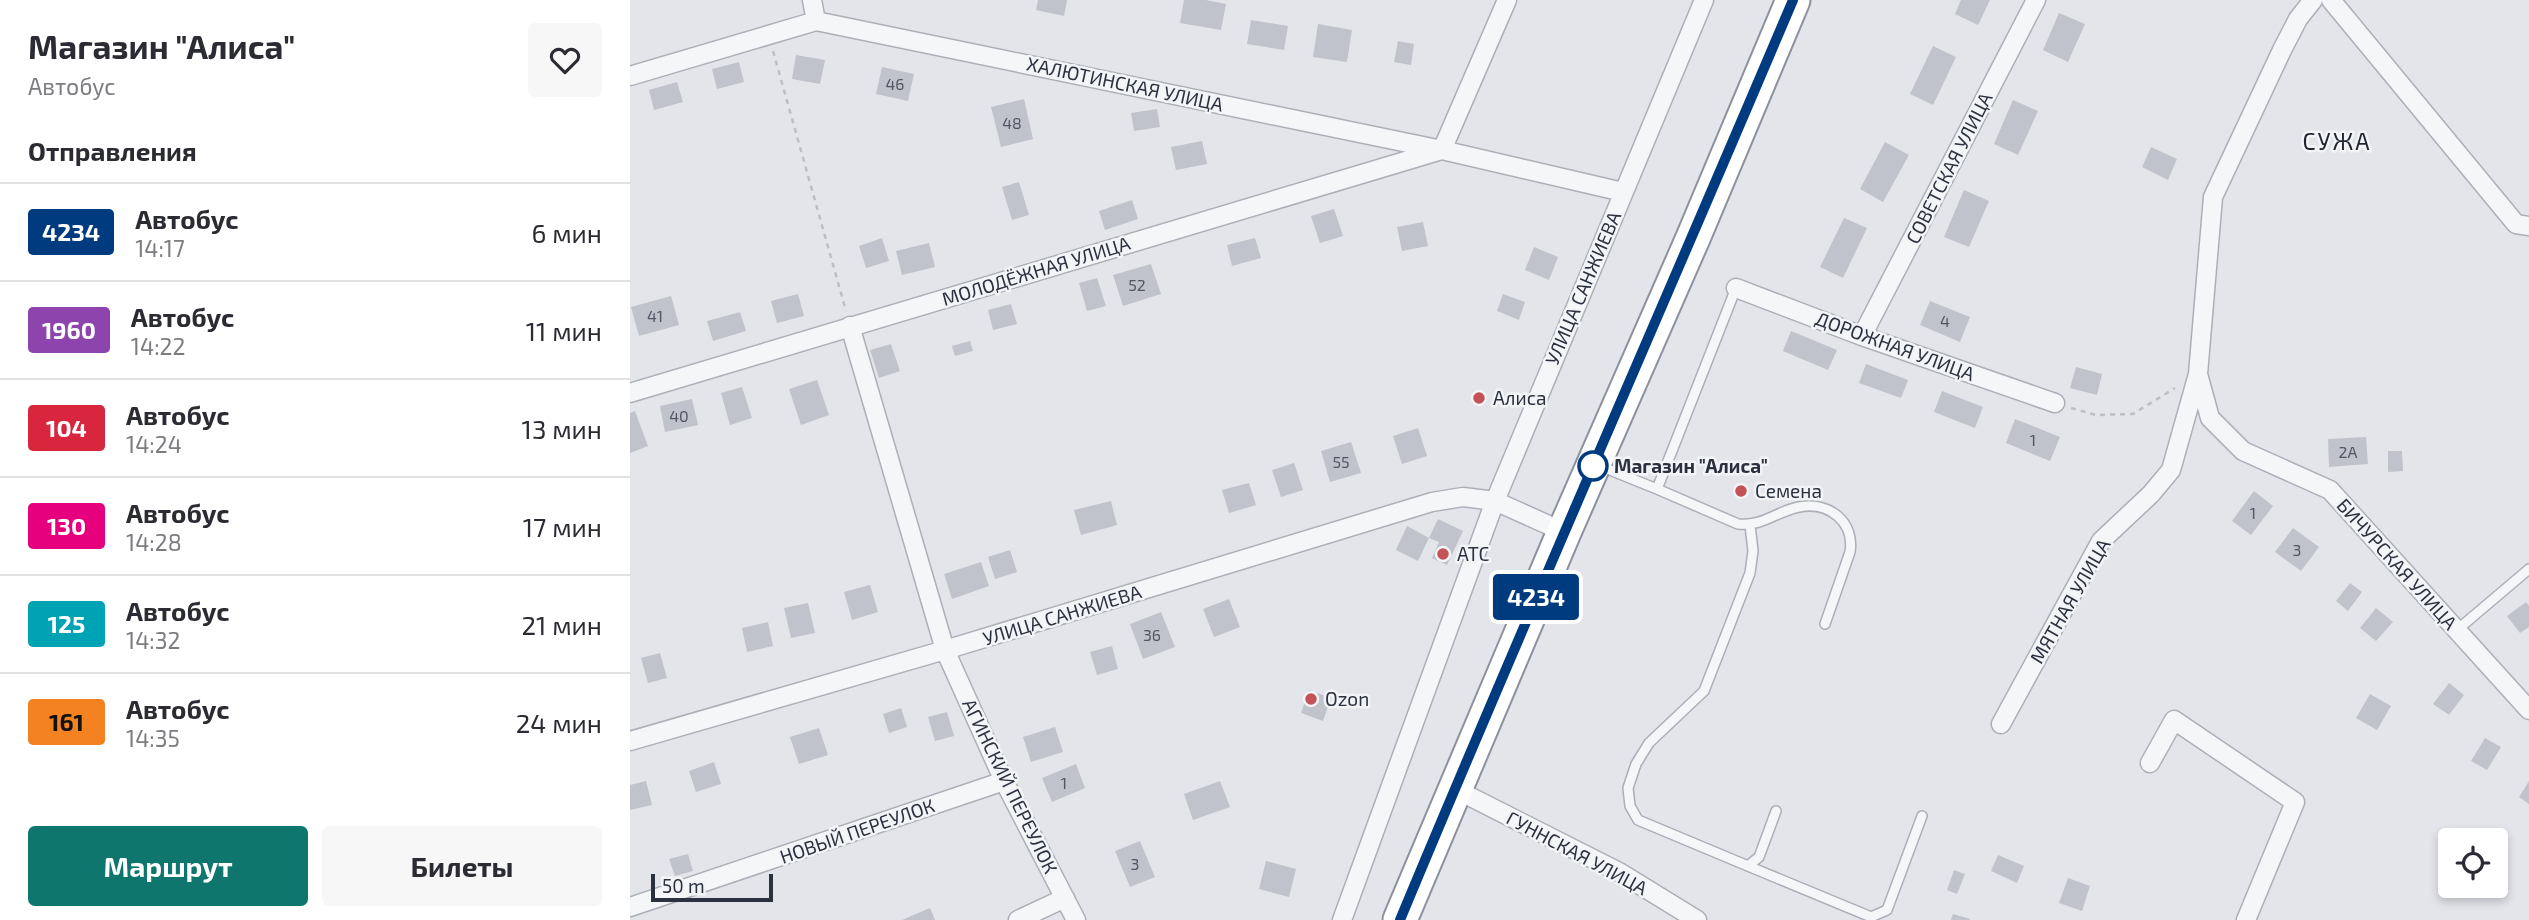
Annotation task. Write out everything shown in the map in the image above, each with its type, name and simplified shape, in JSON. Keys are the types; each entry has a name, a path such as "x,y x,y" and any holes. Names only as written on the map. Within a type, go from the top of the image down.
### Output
{"highway":[{"path":"1401,920 1563,532 1693,238 1793,0"}],"street":[{"path":"812,0 816,21"},
{"path":"1442,150 1507,0"},
{"name":"УЛИЦА САНЖИЕВА","path":"1342,920 1494,501 1704,0"},
{"name":"СОВЕТСКАЯ УЛИЦА","path":"1862,336 2036,0"},
{"path":"2197,374 2213,197 2282,50 2298,19 2313,0"},
{"path":"2331,0 2516,224 2529,226"},
{"name":"ХАЛЮТИНСКАЯ УЛИЦА","path":"630,76 816,21 1442,150 1623,192"},
{"name":"МОЛОДЁЖНАЯ УЛИЦА","path":"630,393 1442,150"},
{"name":"ДОРОЖНАЯ УЛИЦА","path":"1736,288 1862,336 2055,403"},
{"name":"АГИНСКИЙ ПЕРЕУЛОК","path":"850,326 945,650 1004,781 1076,920"},
{"name":"БИЧУРСКАЯ УЛИЦА","path":"2197,374 2210,418 2243,451 2330,490 2529,710"},
{"name":"МЯТНАЯ УЛИЦА","path":"2001,724 2101,541 2151,494 2171,470 2197,374"},
{"name":"УЛИЦА САНЖИЕВА","path":"630,741 945,650 1432,502 1463,497 1494,501 1563,532"},
{"path":"2150,763 2174,720 2295,802 2246,920"},
{"name":"НОВЫЙ ПЕРЕУЛОК","path":"630,907 1004,781"},
{"name":"ГУННСКАЯ УЛИЦА","path":"1455,789 1619,872 1697,920"},
{"path":"1018,920 1065,898"}],"lane":[{"path":"1657,489 1736,288"},
{"path":"1595,464 1738,524 1750,525 1801,506 1829,510 1842,518 1852,540 1825,624"},
{"path":"1750,525 1753,551 1750,573 1704,691 1649,743 1636,764 1628,788 1630,806 1638,820 1871,916 1887,910 1922,816"},
{"path":"2457,630 2529,569"},
{"path":"1748,866 1759,857 1776,811"}],"path":[{"path":"768,35 850,326"},
{"path":"2055,403 2096,415 2133,414 2197,374"}],"building":[{"path":"1038,0 1067,0 1064,16 1036,10"},
{"path":"1184,0 1226,4 1221,30 1180,23"},
{"path":"1961,0 1990,0 1978,25 1955,14"},
{"path":"2059,13 2085,24 2068,62 2043,50"},
{"path":"1251,20 1288,26 1284,50 1247,44"},
{"path":"1318,24 1352,30 1347,62 1313,57"},
{"path":"1398,41 1414,44 1411,65 1394,62"},
{"path":"1933,46 1956,57 1933,105 1910,94"},
{"path":"796,55 825,60 820,84 792,79"},
{"path":"739,62 744,82 717,89 712,69"},
{"path":"882,67 914,74 908,101 876,94"},
{"path":"677,82 683,102 654,110 649,90"},
{"path":"1024,99 1033,139 1001,147 991,107"},
{"path":"2013,100 2038,111 2018,155 1994,144"},
{"path":"1157,109 1160,127 1134,131 1131,113"},
{"path":"1202,141 1207,164 1176,170 1171,147"},
{"path":"1885,142 1909,155 1883,202 1860,189"},
{"path":"2151,147 2177,159 2168,180 2142,167"},
{"path":"1019,182 1029,215 1012,220 1002,187"},
{"path":"1964,190 1989,201 1969,247 1944,237"},
{"path":"1132,200 1138,219 1105,230 1099,211"},
{"path":"1334,209 1343,236 1320,243 1311,216"},
{"path":"1844,218 1867,228 1843,278 1820,267"},
{"path":"1423,222 1428,246 1402,251 1397,227"},
{"path":"882,238 889,261 866,268 859,246"},
{"path":"1255,238 1261,258 1232,266 1227,245"},
{"path":"929,243 935,267 902,275 896,251"},
{"path":"1534,247 1558,257 1549,280 1525,270"},
{"path":"1151,264 1161,294 1123,306 1113,275"},
{"path":"1097,278 1106,306 1087,311 1079,283"},
{"path":"798,294 804,316 777,323 771,301"},
{"path":"1503,294 1525,302 1519,320 1497,311"},
{"path":"671,296 679,325 639,336 631,307"},
{"path":"1930,301 1970,317 1960,342 1920,325"},
{"path":"1011,304 1017,324 993,330 988,310"},
{"path":"740,312 746,331 713,341 707,321"},
{"path":"1791,331 1837,350 1828,370 1783,351"},
{"path":"970,341 973,351 955,356 952,346"},
{"path":"891,344 900,371 879,378 870,350"},
{"path":"1866,364 1908,380 1901,398 1859,383"},
{"path":"2076,367 2102,374 2097,395 2070,388"},
{"path":"817,380 829,415 801,425 789,389"},
{"path":"742,387 752,418 730,425 721,393"},
{"path":"1942,391 1983,407 1975,428 1934,412"},
{"path":"692,399 698,425 665,432 660,406"},
{"path":"635,411 648,446 630,453 630,413"},
{"path":"2015,419 2060,437 2050,461 2006,443"},
{"path":"1418,428 1427,456 1402,464 1393,436"},
{"path":"2366,437 2368,464 2329,467 2328,439"},
{"path":"1351,442 1361,473 1330,482 1321,451"},
{"path":"2388,451 2402,451 2403,471 2388,472"},
{"path":"1294,463 1303,490 1281,497 1272,470"},
{"path":"1249,483 1256,505 1229,513 1222,490"},
{"path":"2254,491 2273,506 2251,535 2232,521"},
{"path":"1111,501 1117,525 1081,535 1074,510"},
{"path":"1438,519 1463,531 1447,565 1432,558 1439,542 1429,538"},
{"path":"1407,526 1429,538 1418,561 1396,550"},
{"path":"2293,528 2319,547 2301,571 2275,552"},
{"path":"1010,550 1017,572 995,579 988,557"},
{"path":"981,562 989,586 952,599 944,574"},
{"path":"2350,583 2362,592 2348,611 2336,601"},
{"path":"870,585 878,612 852,620 844,592"},
{"path":"1229,599 1240,627 1214,637 1203,609"},
{"path":"2526,602 2529,606 2529,627 2520,633 2507,616"},
{"path":"808,603 815,633 791,638 784,608"},
{"path":"2376,608 2393,622 2376,641 2360,628"},
{"path":"1161,612 1175,647 1143,659 1130,624"},
{"path":"768,622 773,646 747,652 742,628"},
{"path":"1112,646 1118,669 1097,675 1090,652"},
{"path":"660,653 667,678 648,683 641,658"},
{"path":"2449,683 2464,695 2449,715 2433,704"},
{"path":"1309,690 1331,698 1323,721 1301,713"},
{"path":"2370,694 2391,706 2377,730 2356,718"},
{"path":"901,708 907,727 889,733 883,714"},
{"path":"947,712 954,736 935,741 928,717"},
{"path":"1055,727 1063,752 1031,762 1023,737"},
{"path":"819,728 828,755 799,764 790,737"},
{"path":"2485,738 2501,747 2487,770 2471,761"},
{"path":"714,762 721,784 696,792 689,771"},
{"path":"1076,764 1085,788 1052,802 1042,778"},
{"path":"646,781 652,805 630,810 630,785"},
{"path":"1220,781 1230,807 1193,820 1184,794"},
{"path":"2529,781 2529,804 2519,797"},
{"path":"1140,841 1155,877 1130,887 1115,851"},
{"path":"688,854 693,871 675,876 669,859"},
{"path":"1998,855 2024,866 2017,883 1991,871"},
{"path":"1266,861 1296,869 1289,897 1259,889"},
{"path":"1954,870 1965,874 1957,894 1947,890"},
{"path":"2068,878 2090,886 2082,911 2059,903"},
{"path":"930,908 935,920 902,920"},
{"path":"1953,914 1970,919 1951,920"}],"bus line":[{"name":"4234","path":"1400,920 1563,532 1693,238 1793,0"}],"place":[{"name":"Алиса","path":"1479,398"},
{"name":"Магазин \"Алиса\"","path":"1593,466"},
{"name":"Семена","path":"1741,491"},
{"name":"АТС","path":"1443,554"},
{"name":"Ozon","path":"1311,699"}],"district":[{"name":"СУЖА","path":"2337,142"}]}
